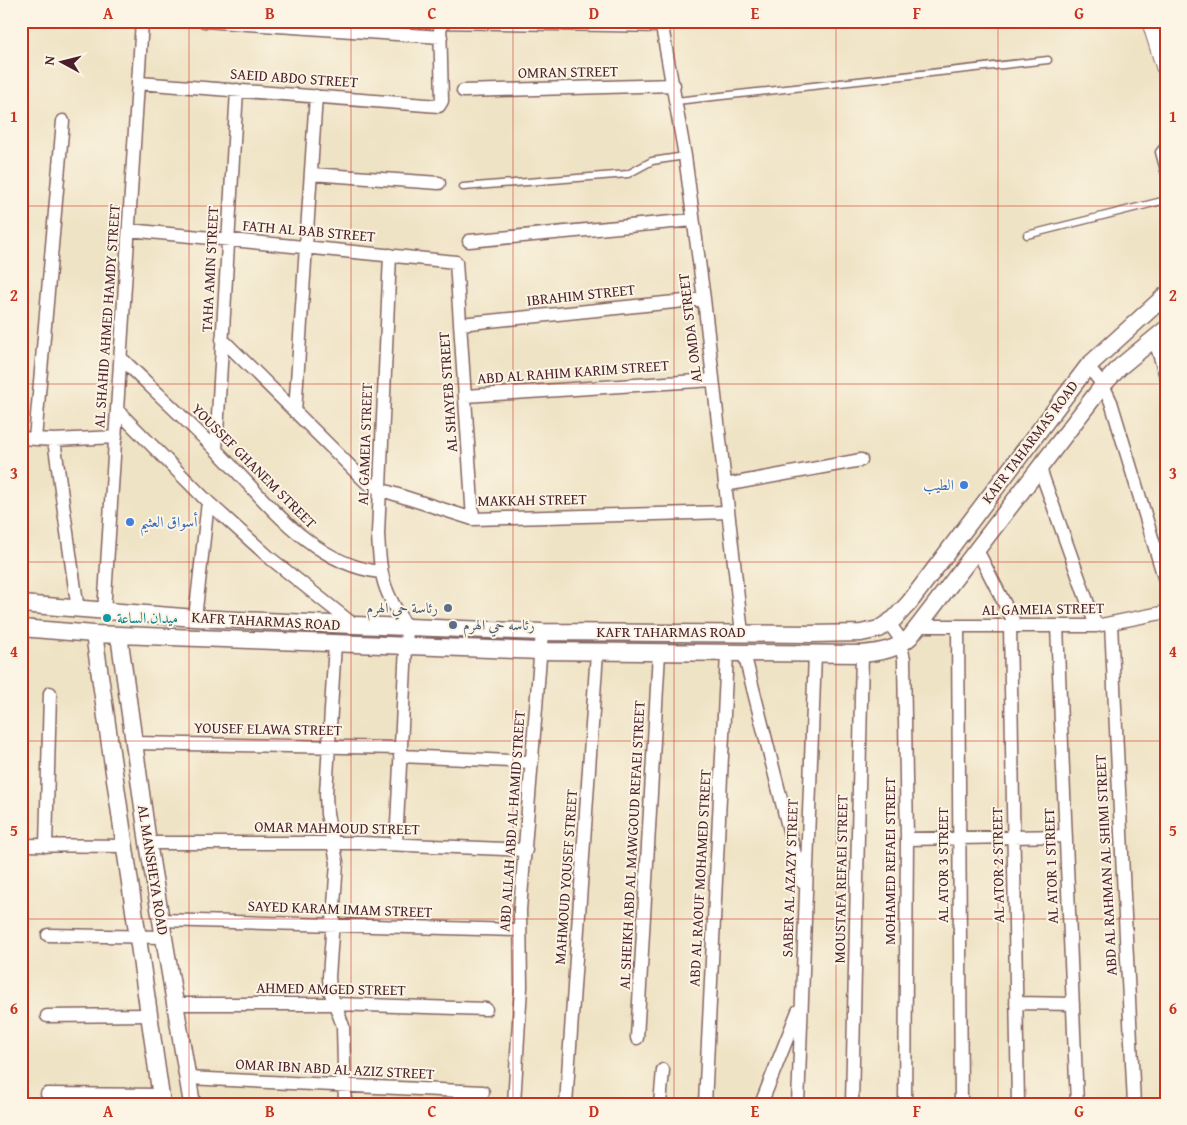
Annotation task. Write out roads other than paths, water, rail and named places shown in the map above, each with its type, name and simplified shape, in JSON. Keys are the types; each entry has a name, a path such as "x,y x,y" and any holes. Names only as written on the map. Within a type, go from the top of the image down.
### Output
{"main road":[{"path":"1152,21 1166,66"}],"street":[{"name":"AL SHAHID AHMED HAMDY STREET","path":"104,612 142,21"},
{"path":"204,21 381,27 441,37 440,22 662,23"},
{"name":"AL OMDA STREET","path":"662,23 685,156 704,299 742,632"},
{"name":"SAEID ABDO STREET","path":"139,83 436,106 441,105 442,100 441,37"},
{"name":"OMRAN STREET","path":"463,91 674,85"},
{"name":"TAHA AMIN STREET","path":"216,450 237,90"},
{"path":"295,412 316,96"},
{"path":"35,439 63,121"},
{"path":"311,174 439,183"},
{"path":"469,241 693,220"},
{"name":"FATH AL BAB STREET","path":"129,230 456,262"},
{"name":"AL GAMEIA STREET","path":"390,255 379,489 380,572 395,609 407,627"},
{"name":"AL SHAYEB STREET","path":"456,262 473,519"},
{"name":"KAFR TAHARMAS ROAD","path":"21,604 195,618 542,632 860,633 879,629 909,603 1088,366 1166,296"},
{"name":"IBRAHIM STREET","path":"460,324 704,299"},
{"path":"1160,334 1166,376"},
{"name":"KAFR TAHARMAS ROAD","path":"21,628 94,634 540,651 862,654 890,650 902,645 919,626 976,548 1103,385 1160,334"},
{"name":"MAKKAH STREET","path":"222,339 366,482 379,489 473,519 728,512"},
{"name":"YOUSSEF GHANEM STREET","path":"121,358 308,541 346,564 363,570 380,572"},
{"path":"1088,366 1103,385 1111,402 1166,584"},
{"name":"ABD AL RAHIM KARIM STREET","path":"465,396 713,380"},
{"path":"117,410 208,502 270,558 354,625"},
{"path":"21,438 54,440 116,436"},
{"path":"54,440 78,610"},
{"path":"725,485 861,460"},
{"path":"1039,466 1096,626"},
{"path":"195,618 208,502"},
{"name":"AL ATOR 2 STREET","path":"976,548 1013,626 1018,1104"},
{"name":"AL GAMEIA STREET","path":"919,626 1096,626 1166,612"},
{"path":"888,623 899,637 902,645"},
{"name":"ABD AL RAHMAN AL SHIMI STREET","path":"1111,624 1134,1104"},
{"name":"AL ATOR 3 STREET","path":"958,626 961,1104"},
{"name":"AL ATOR 1 STREET","path":"1057,626 1077,1104"},
{"path":"396,844 407,627"},
{"name":"ABD ALLAH ABD AL HAMID STREET","path":"514,1104 521,987 519,930 542,632"},
{"name":"AL MANSHEYA ROAD","path":"94,634 161,1099"},
{"name":"AL MANSHEYA ROAD","path":"118,635 148,844 192,1104"},
{"path":"335,643 326,804 335,843 337,862 329,984 343,1026 345,1104"},
{"name":"MOHAMED REFAEI STREET","path":"902,645 907,839 905,1104"},
{"name":"MAHMOUD YOUSEF STREET","path":"566,1104 597,652"},
{"name":"AL SHEIKH ABD AL MAWGOUD REFAEI STREET","path":"637,1038 658,653"},
{"path":"744,653 806,897"},
{"name":"ABD AL RAOUF MOHAMED STREET","path":"706,1104 727,654"},
{"name":"SABER AL AZAZY STREET","path":"798,1104 815,654"},
{"name":"MOUSTAFA REFAEI STREET","path":"852,1104 862,654"},
{"path":"46,846 50,693"},
{"name":"YOUSEF ELAWA STREET","path":"134,743 329,747 532,762"},
{"path":"907,839 1066,836"},
{"name":"OMAR MAHMOUD STREET","path":"148,844 335,843 526,850"},
{"path":"21,845 125,846"},
{"name":"SAYED KARAM IMAM STREET","path":"160,920 519,930"},
{"path":"48,935 163,937"},
{"path":"761,1104 802,1001"},
{"path":"1016,1003 1073,1004"},
{"name":"AHMED AMGED STREET","path":"174,1004 336,1004 486,1009"},
{"path":"47,1016 149,1015"},
{"path":"660,1104 663,1070"},
{"name":"OMAR IBN ABD AL AZIZ STREET","path":"187,1078 483,1092"},
{"path":"47,1094 161,1099"}],"lane":[{"path":"676,101 1048,60"},
{"path":"1166,143 1159,152 1166,178"},
{"path":"463,187 628,174 652,161 685,156"},
{"path":"1027,235 1166,200"}],"place":[{"name":"الطيب","path":"964,485"},
{"name":"أسواق العثيم","path":"130,522"},
{"name":"رئاسة حي الهرم","path":"448,608"},
{"name":"ميدان الساعة","path":"107,618"},
{"name":"رئاسه حي الهرم","path":"453,625"}]}
